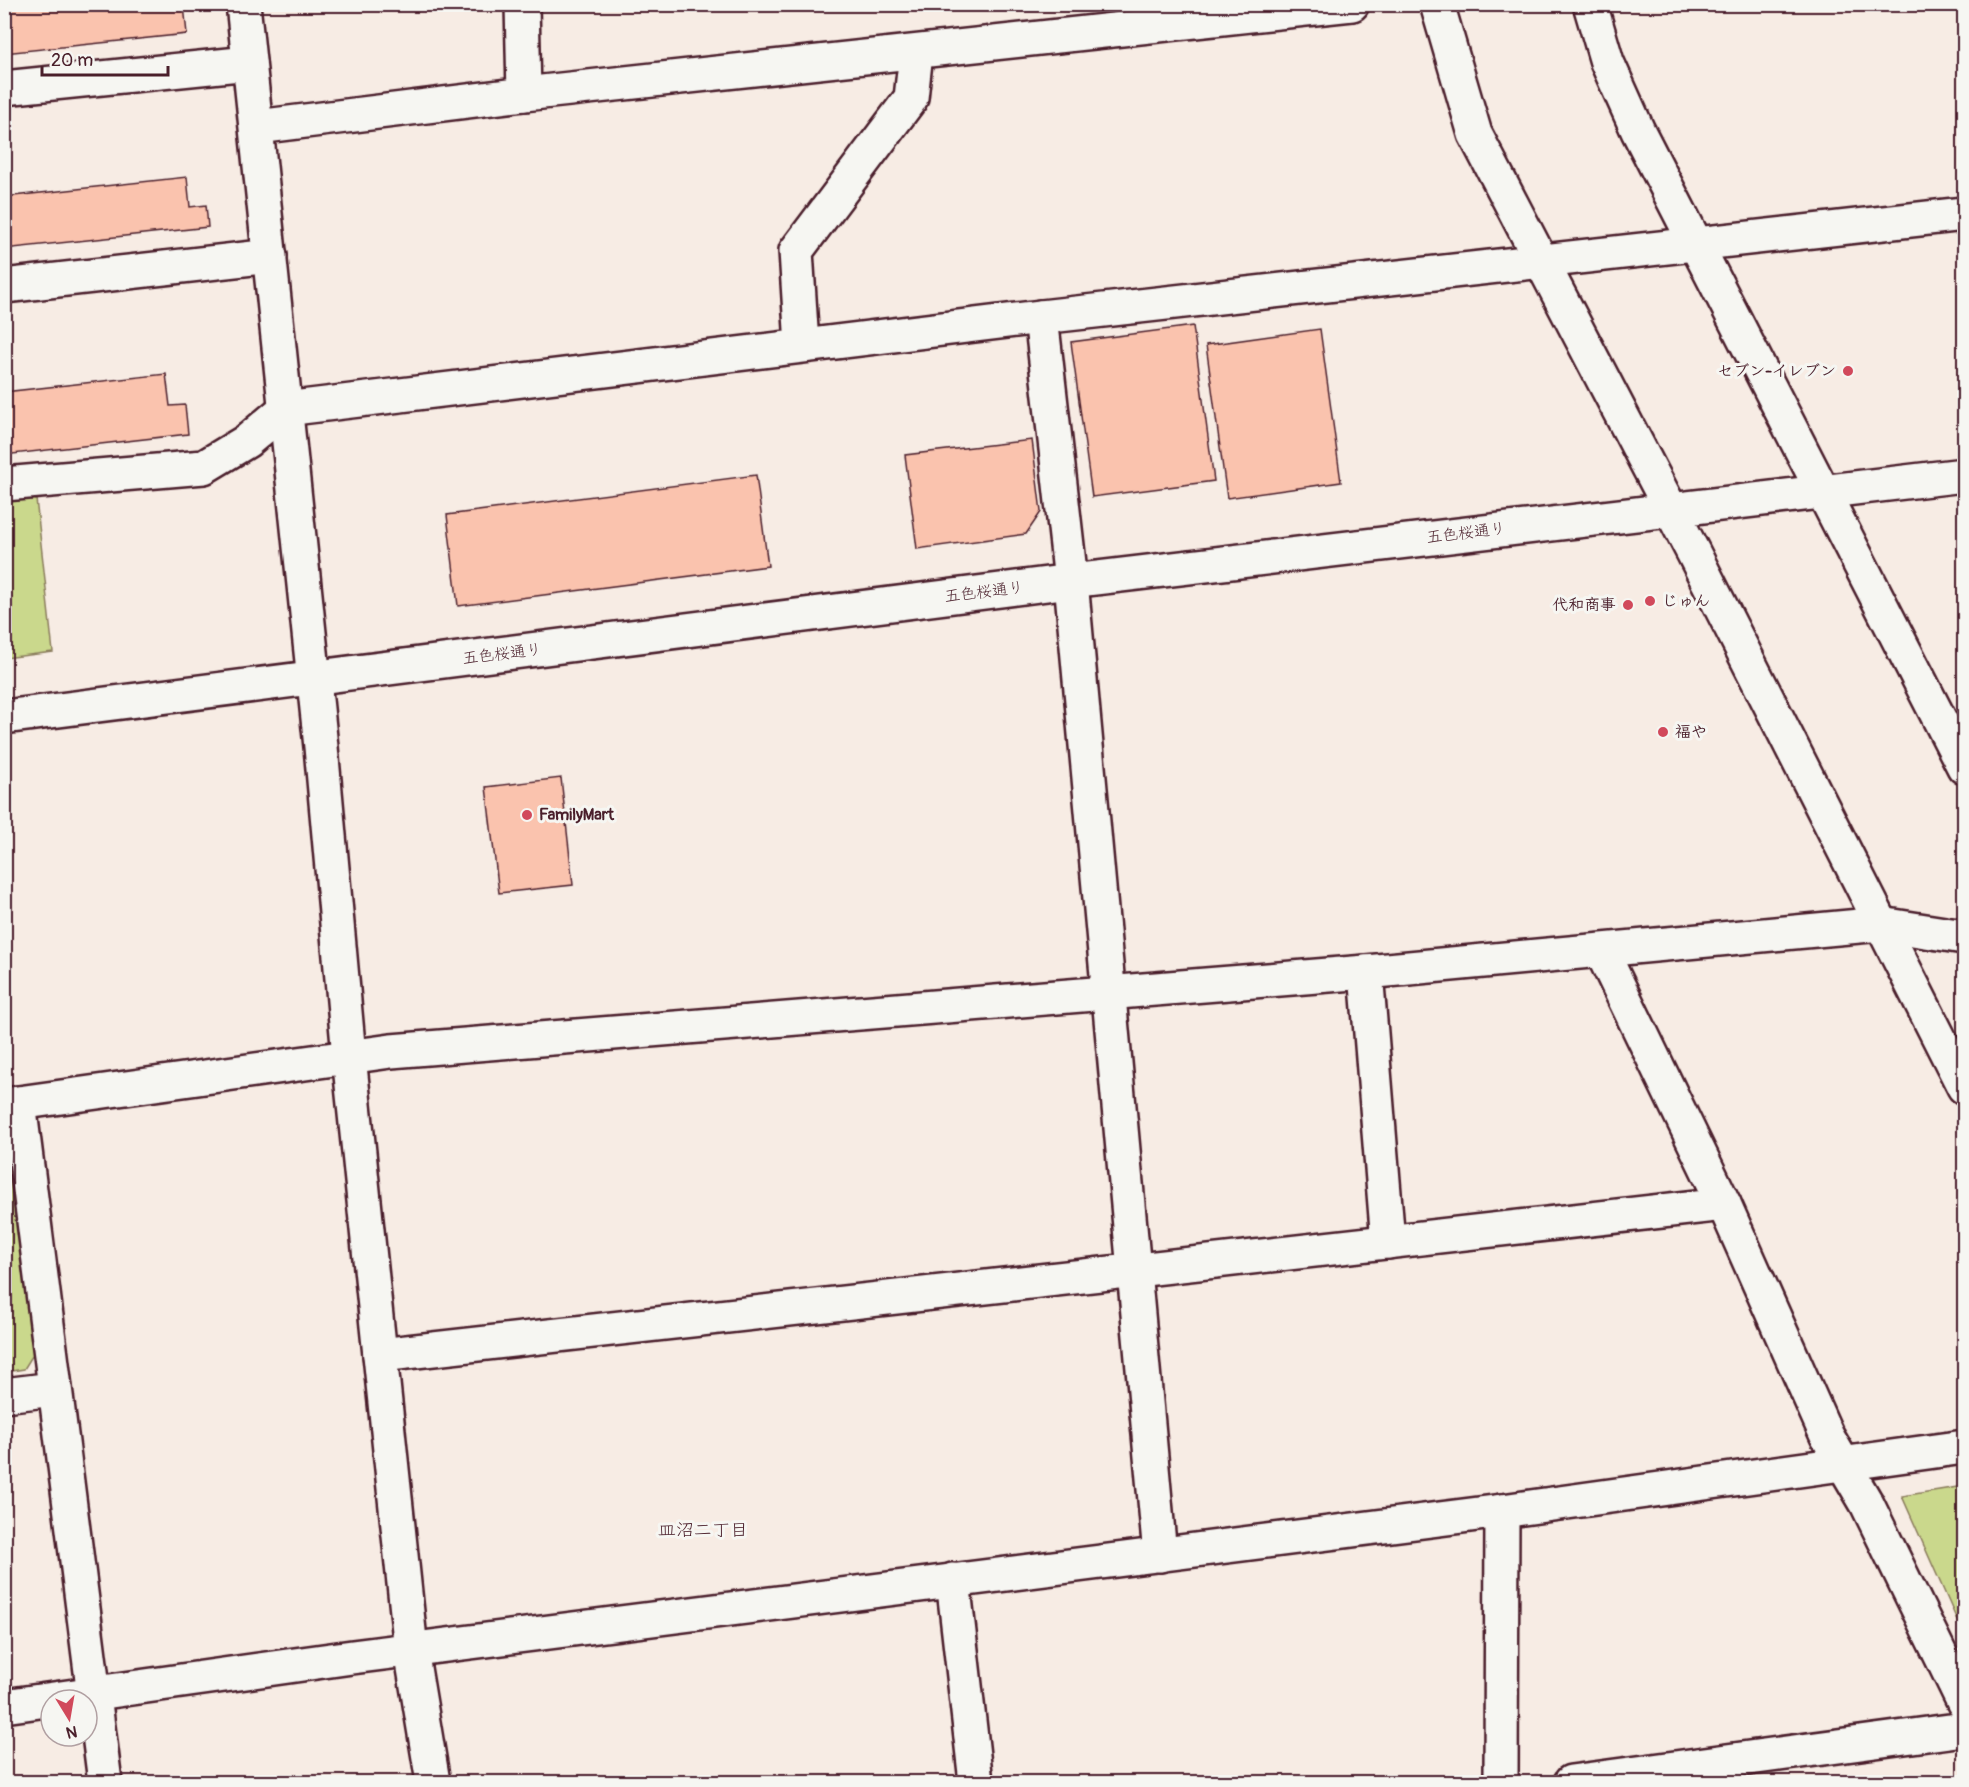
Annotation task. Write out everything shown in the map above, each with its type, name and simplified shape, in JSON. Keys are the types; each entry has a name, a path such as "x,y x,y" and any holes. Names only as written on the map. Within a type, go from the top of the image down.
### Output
{"street":[{"path":"243,4 314,678 349,1056 411,1650 433,1782"},
{"path":"522,4 524,94"},
{"path":"257,127 524,94 916,53 1143,16 1352,4"},
{"path":"1437,4 1475,134 1965,1086"},
{"path":"1590,4 1612,72 1696,245 1826,492 1965,767"},
{"path":"802,345 796,252 911,98 916,53"},
{"path":"4,88 249,63"},
{"path":"4,484 204,466 247,441 285,409 1041,317 1965,214"},
{"path":"4,286 270,256"},
{"path":"1041,317 1071,581 1160,1555"},
{"name":"五色桜通り","path":"4,717 1071,581 1965,475"},
{"path":"92,1688 54,1389 12,1104 349,1056 1602,952 1881,924 1965,937"},
{"path":"1602,952 1724,1204 1827,1436 1867,1504 1965,1703"},
{"path":"1366,972 1388,1242"},
{"path":"380,1355 1724,1204"},
{"path":"4,1395 54,1389"},
{"path":"99,1692 953,1580 1502,1511 1965,1447"},
{"path":"1501,1782 1502,1511"},
{"path":"953,1580 976,1782"},
{"path":"4,1706 39,1701"},
{"path":"1571,1782 1965,1729"},
{"path":"99,1738 105,1782"}],"green space":[{"path":"36,499 53,652 5,658 5,502"},
{"path":"4,1136 8,1138 34,1353 24,1369 5,1372"},
{"path":"1964,1486 1964,1636 1902,1496"}],"building":[{"path":"4,4 184,6 187,34 4,53"},
{"path":"187,177 190,207 206,205 208,227 4,249 4,197"},
{"path":"1193,326 1214,481 1092,497 1071,342"},
{"path":"1320,329 1341,482 1227,498 1206,345"},
{"path":"166,374 170,406 185,405 188,434 4,455 4,392"},
{"path":"1032,440 1041,512 1026,534 917,549 905,455"},
{"path":"756,475 768,566 458,606 447,515"},
{"path":"561,778 573,885 499,893 486,787"}],"place":[{"name":"セブン-イレブン","path":"1848,371"},
{"name":"じゅん","path":"1650,601"},
{"name":"代和商事","path":"1628,605"},
{"name":"福や","path":"1663,732"},
{"name":"FamilyMart","path":"527,815"}],"district":[{"name":"皿沼二丁目","path":"703,1530"}]}
